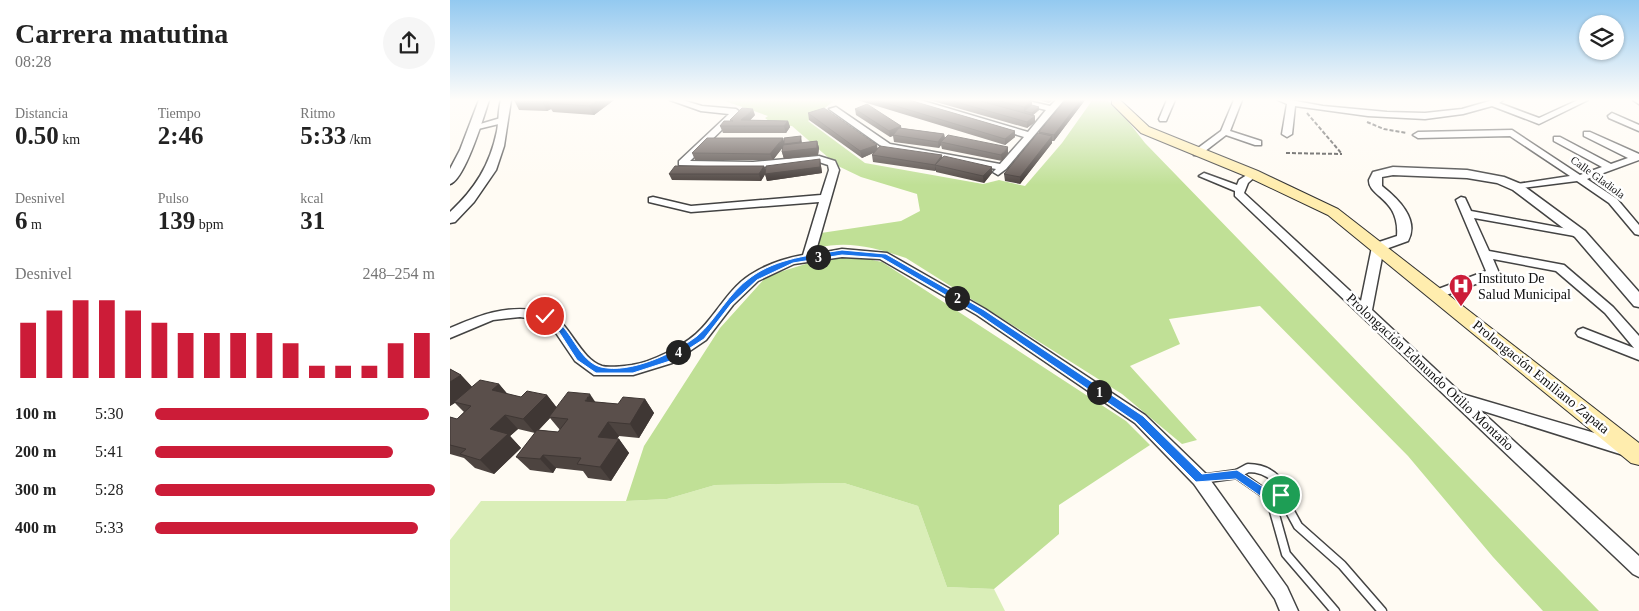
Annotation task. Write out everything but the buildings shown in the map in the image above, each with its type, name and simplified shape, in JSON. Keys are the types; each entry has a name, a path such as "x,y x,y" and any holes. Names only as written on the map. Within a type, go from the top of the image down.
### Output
{"main road":[{"name":"Prolongación Emiliano Zapata","path":"1144,129 1197,153 1253,174 1333,212 1638,454"}],"street":[{"path":"450,180 466,150 473,129"},
{"path":"450,220 478,192 492,171 502,129"},
{"path":"719,129 682,163 773,165 827,160 832,163 834,170 808,258"},
{"path":"861,129 886,146 1000,171 1034,129"},
{"path":"1007,129 1028,135"},
{"path":"1197,153 1225,132 1226,129"},
{"path":"1288,134 1289,129"},
{"path":"1225,132 1258,143"},
{"name":"Calle Gladiola","path":"1418,135 1512,133 1613,201 1639,232"},
{"path":"1587,134 1638,157"},
{"path":"708,139 726,139"},
{"path":"1557,139 1610,168"},
{"path":"1517,187 1580,178 1638,157"},
{"path":"1365,312 1378,247 1403,238 1405,226 1400,210 1392,200 1376,187 1375,180 1377,175 1383,172 1482,175 1517,187 1580,234 1639,302"},
{"path":"1204,176 1240,190 1243,182 1253,174"},
{"name":"Prolongación Edmundo Otilio Montaño","path":"1240,190 1239,194 1639,568"},
{"path":"653,200 698,209 826,198"},
{"path":"1437,294 1493,273 1461,200"},
{"path":"1468,214 1580,234"},
{"path":"450,333 491,316 520,313 545,316 562,330 580,357 599,371 633,370 667,359 701,337 729,302 754,278 791,261 842,253 884,256 981,312 1140,419 1200,479 1281,593 1289,611"},
{"path":"1485,254 1560,268 1609,310 1639,345"},
{"path":"1583,333 1639,354"},
{"path":"1458,398 1638,454"}],"lane":[{"path":"1200,479 1237,474 1248,468 1257,468 1277,478 1284,488 1281,495"},
{"path":"1237,474 1270,497 1286,554 1335,611"},
{"path":"1270,497 1281,495"},
{"path":"1281,495 1298,526 1342,565 1382,611"}],"path":[{"path":"1286,153 1342,154 1320,129"},
{"path":"1383,129 1418,135"}],"green space":[{"path":"795,129 818,129 865,163 983,184 999,180 1025,186 1072,129 1134,129 1145,143 1599,611 1543,611 1493,557 1408,456 1260,306 1169,319 1180,344 1130,366 1197,440 1182,444 1122,394 906,258 862,246 840,245 817,248 821,233 901,221 920,211 917,194 861,177 838,166"},
{"path":"842,257 863,258 882,262 1126,421 1150,445 1059,505 1059,534 994,589 947,587 918,506 844,483 715,485 667,499 626,501 644,446 720,328 767,276 812,262"},
{"path":"844,483 918,506 947,587 994,589 1005,611 450,611 450,540 481,501 626,501 667,499 715,485"}],"place":[{"name":"Instituto De Salud Municipal","path":"1461,307"}],"route":[{"path":"545,316 562,330 580,357 599,371 633,370 667,359 701,337 729,302 754,278 791,261 842,253 884,256 981,312 1140,419 1200,479 1237,474 1270,497 1281,495"}]}
